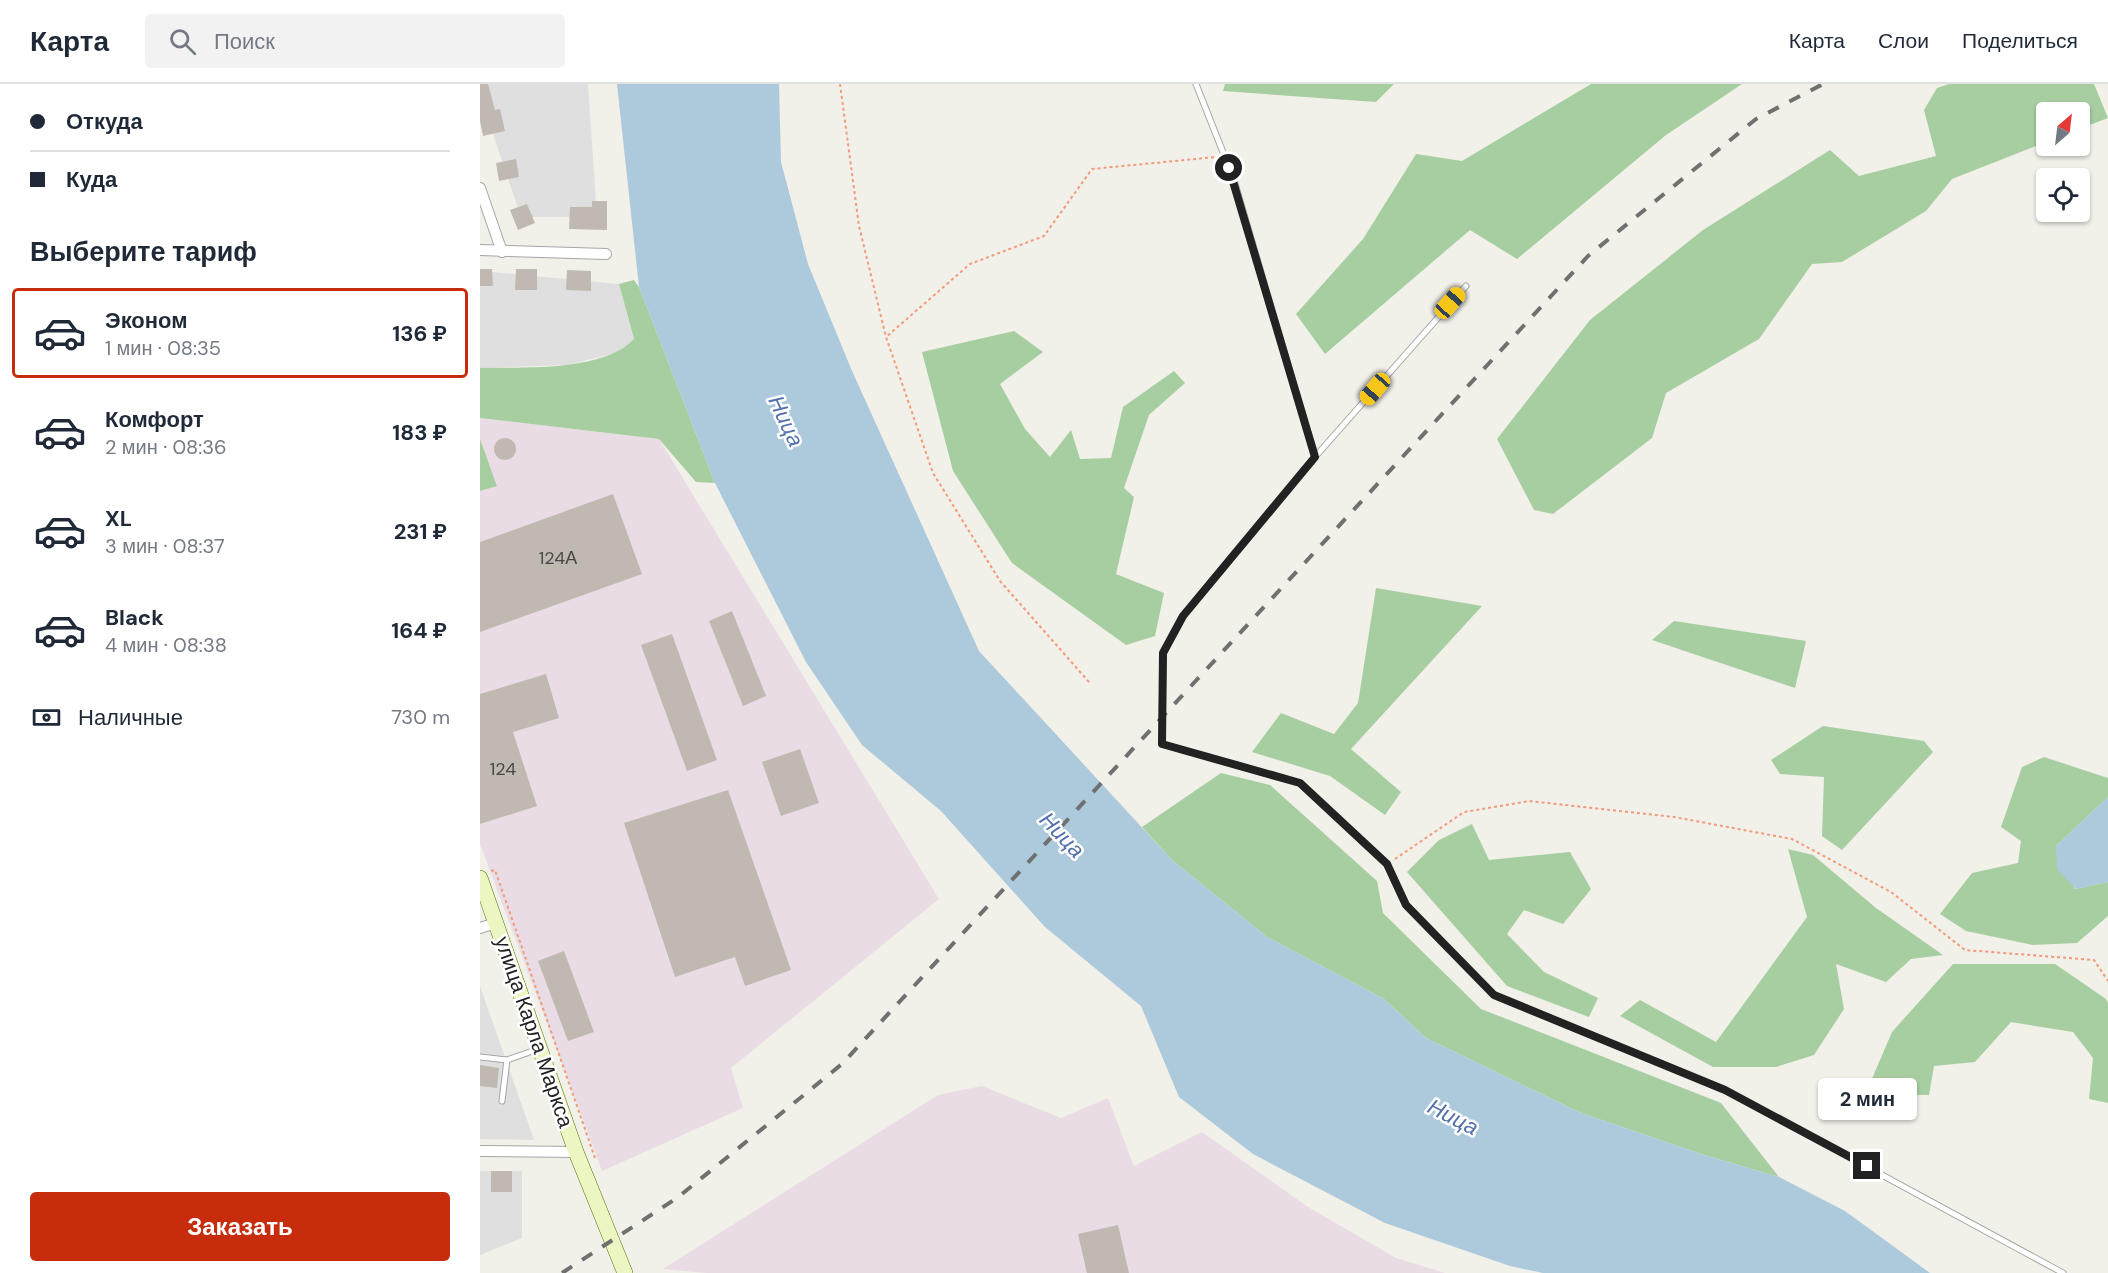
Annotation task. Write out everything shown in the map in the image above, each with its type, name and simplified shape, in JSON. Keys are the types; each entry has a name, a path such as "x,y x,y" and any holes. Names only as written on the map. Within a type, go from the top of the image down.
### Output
{"street":[{"path":"480,188 502,252"},
{"path":"480,250 606,254"},
{"name":"улица Карла Маркса","path":"480,878 576,1152 625,1273"},
{"path":"480,928 496,923"},
{"path":"480,1151 576,1152"}],"lane":[{"path":"1196,84 1234,180 1315,457"},
{"path":"1466,286 1315,457 1183,616 1163,653 1162,744 1300,783 1387,864 1406,905 1494,995 1725,1090 2063,1273"},
{"path":"480,1057 507,1060 540,1049"},
{"path":"502,1101 507,1060"}],"path":[{"path":"840,84 860,226 886,336 933,473 1000,581 1089,682"},
{"path":"886,336 970,264 1044,236 1092,169 1225,156"},
{"path":"1387,864 1464,812 1529,801 1674,817 1792,839 1891,892 1965,950 2094,960 2108,981"},
{"path":"495,870 598,1167"}],"shaded area":[{"path":"480,84 588,84 597,217 521,217 480,96"},
{"path":"480,271 619,284 634,340 623,351 568,365 480,368"},
{"path":"480,418 659,439 939,899 731,1068 743,1108 602,1171 480,844 480,491 497,485 480,439"},
{"path":"480,986 534,1140 480,1139"},
{"path":"982,1086 1061,1118 1108,1098 1134,1166 1202,1132 1308,1207 1396,1258 1445,1273 706,1273 663,1269 938,1095"},
{"path":"480,1171 522,1171 522,1238 480,1255"}],"green space":[{"path":"1225,84 1394,84 1376,102 1223,91"},
{"path":"1591,84 1742,84 1666,135 1517,259 1470,230 1325,354 1296,314 1363,239 1416,154 1462,161"},
{"path":"1949,84 2094,84 2108,118 2090,125 2090,102 2036,102 2036,146 1952,179 1926,211 1842,262 1812,264 1759,339 1666,393 1652,438 1553,514 1534,510 1497,439 1590,320 1703,230 1830,150 1859,176 1936,156 1924,110 1937,88"},
{"path":"634,280 639,287 715,483 696,482 659,439 480,418 480,368 562,366 603,357 620,350 634,339 619,284"},
{"path":"1014,331 1043,352 1000,384 1025,429 1050,457 1071,430 1080,459 1111,458 1123,407 1174,371 1185,383 1149,415 1124,488 1134,497 1116,574 1164,593 1155,636 1126,645 1012,563 953,471 922,352"},
{"path":"480,439 497,486 480,491"},
{"path":"1376,588 1482,606 1351,749 1401,792 1385,815 1330,776 1252,752 1281,713 1334,734 1358,703"},
{"path":"1674,621 1806,641 1795,688 1652,640"},
{"path":"1823,726 1924,741 1933,752 1842,850 1822,836 1824,777 1780,774 1771,760"},
{"path":"2044,757 2108,778 2108,797 2056,846 2075,889 2108,882 2108,916 2077,943 2033,945 1966,931 1940,914 1972,873 2018,863 2021,841 2001,827 2022,767"},
{"path":"1221,773 1270,785 1377,881 1383,913 1481,1009 1721,1103 1779,1177 1704,1155 1581,1113 1426,1038 1384,999 1267,937 1172,860 1142,827"},
{"path":"1472,824 1489,860 1570,852 1591,889 1563,924 1524,910 1507,934 1544,972 1598,998 1589,1017 1507,986 1407,872 1439,840"},
{"path":"1788,849 1813,855 1876,908 1943,955 1911,959 1886,982 1836,964 1844,1009 1814,1055 1776,1067 1713,1067 1620,1016 1640,1000 1716,1042 1807,917"},
{"path":"1953,964 2055,964 2106,999 2108,1003 2108,1103 2089,1099 2093,1058 2073,1032 2011,1022 1975,1062 1934,1066 1929,1095 1865,1095 1892,1032"}],"water":[{"name":"Ница","path":"617,84 779,84 781,162 808,264 852,371 979,651 1172,860 1267,937 1384,999 1426,1038 1581,1113 1704,1155 1779,1177 1845,1211 1930,1273 1543,1273 1510,1266 1385,1223 1253,1154 1179,1097 1141,1006 1045,927 941,811 862,745 806,662 715,483 639,287"},
{"path":"2108,797 2108,882 2076,889 2057,869 2056,846"}],"building":[{"path":"480,84 488,84 495,110 500,109 505,131 483,136 480,121"},
{"path":"516,159 519,177 499,181 496,163"},
{"path":"592,201 607,201 607,230 569,229 570,207 592,207"},
{"path":"527,204 535,223 518,230 510,210"},
{"path":"480,269 492,269 493,286 480,286"},
{"path":"516,269 537,269 537,290 515,290"},
{"path":"567,270 591,271 591,291 566,290"},
{"path":"505,438 515,445 516,449 509,459 505,460 495,453 494,449 501,439"},
{"path":"613,494 642,574 480,632 480,542"},
{"path":"732,611 766,696 743,706 709,621"},
{"path":"672,634 717,760 687,771 641,645"},
{"path":"546,674 559,718 513,732 537,806 480,824 480,694"},
{"path":"800,749 819,803 781,816 762,762"},
{"path":"728,790 791,970 745,986 735,957 675,977 624,823"},
{"path":"564,951 594,1032 568,1041 538,961"},
{"path":"480,1065 499,1068 497,1088 480,1086"},
{"path":"491,1171 512,1171 512,1192 491,1192"},
{"path":"1118,1225 1129,1273 1087,1273 1078,1234"}],"railway":[{"path":"562,1273 677,1198 842,1064 1588,256 1756,119 1823,84"}],"route":[{"path":"1229,168 1315,457 1183,616 1163,653 1162,744 1300,783 1387,864 1406,905 1494,995 1725,1090 1867,1166"}]}
